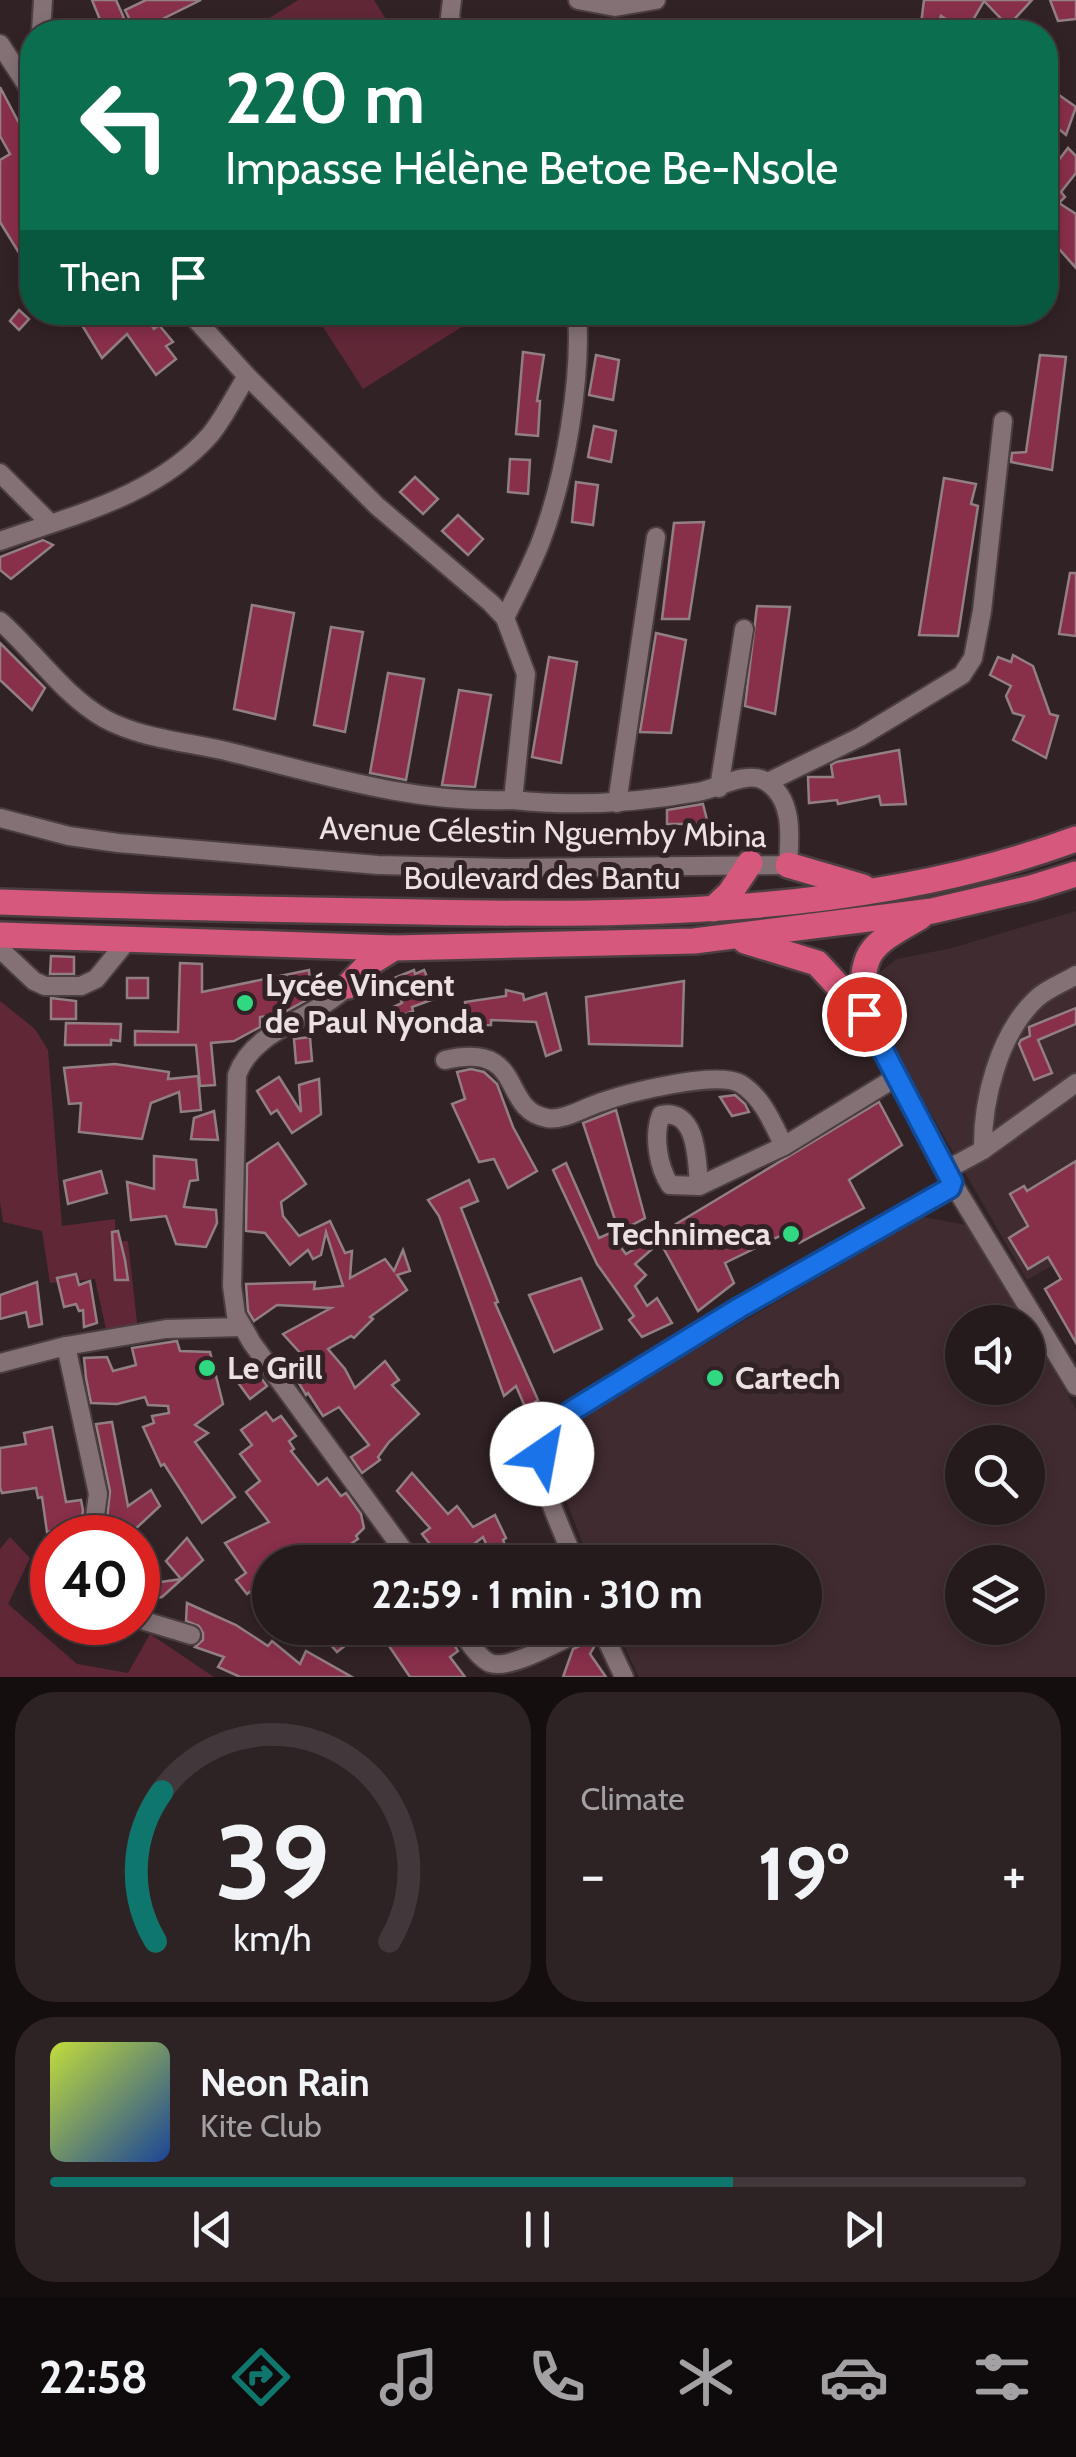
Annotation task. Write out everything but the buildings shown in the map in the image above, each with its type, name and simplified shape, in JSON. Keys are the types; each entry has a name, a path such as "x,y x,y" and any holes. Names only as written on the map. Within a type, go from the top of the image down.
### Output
{"highway":[{"name":"Boulevard des Bantu","path":"0,902 514,914 713,909 873,890 976,868 1076,839"},
{"path":"713,909 750,864"},
{"path":"788,865 873,890"},
{"name":"Boulevard des Bantu","path":"0,935 394,948 734,938 932,911 1076,874"},
{"path":"864,1014 863,968 868,955 880,940 932,911"},
{"path":"734,938 816,963 864,1014"},
{"path":"334,945 348,964 348,986"},
{"path":"348,986 370,963 394,948"}],"street":[{"path":"578,0 615,7 656,0"},
{"path":"0,44 20,75"},
{"path":"201,325 377,506 505,618 526,674 513,800"},
{"path":"505,618 540,544 552,507 572,412 578,325"},
{"path":"0,541 105,504 162,478 212,433 247,376"},
{"path":"768,782 860,737 962,675 973,658 982,611 1002,421"},
{"path":"0,474 50,523"},
{"path":"617,803 656,536"},
{"path":"0,620 78,700 120,726 392,791 469,802 617,803 719,788 758,778 768,782 784,803 788,865"},
{"path":"719,788 744,629"},
{"name":"Avenue Célestin Nguemby Mbina","path":"0,818 69,836 118,843 378,865 788,865"},
{"path":"0,949 34,981 45,986 80,986 96,978 127,941"},
{"path":"983,1150 983,1132 1001,1046 1037,998 1076,975"},
{"path":"348,986 317,1012 255,1046 246,1054 236,1075 232,1286 242,1327 400,1545"},
{"path":"864,1014 949,1176 1076,1386"},
{"path":"445,1060 481,1056 494,1061 525,1104 545,1118 557,1118 610,1099 660,1088 714,1078 731,1080 743,1085 762,1105 784,1146"},
{"path":"699,1186 784,1146 895,1078"},
{"path":"569,1545 542,1466 550,1434 570,1412 739,1308 944,1193 949,1176 1076,1083"},
{"path":"0,1363 66,1346 166,1328 242,1327"},
{"path":"66,1346 98,1494 95,1515"},
{"path":"160,1625 191,1635"},
{"path":"473,1645 485,1659 500,1665 551,1645"},
{"path":"609,1645 624,1677"}],"shaded area":[{"path":"298,0 374,0 386,20 266,20"},
{"path":"322,325 465,325 363,389"},
{"path":"1076,911 1076,1252 1027,1280 882,1029 873,1009 873,984 879,973 897,959 952,948"},
{"path":"0,1001 35,1029 48,1050 62,1226 115,1219 116,1242 128,1241 138,1331 107,1334 95,1279 50,1283 42,1231 3,1222"},
{"path":"923,1217 967,1225 1015,1305 945,1305 945,1405 1045,1405 1045,1356 1076,1409 1076,1677 639,1677 623,1645 822,1645 822,1545 583,1545 556,1474 565,1432 575,1419"},
{"path":"10,1537 30,1558 8,1604 30,1623 30,1645 55,1645 77,1664 128,1673 144,1645 160,1645 160,1641 214,1677 0,1677 0,1549"}],"place":[{"name":"Lycée Vincent de Paul Nyonda","path":"245,1003"},
{"name":"Technimeca","path":"791,1234"},
{"name":"Le Grill","path":"207,1368"},
{"name":"Cartech","path":"715,1378"}],"route":[{"path":"542,1454 550,1434 570,1412 739,1308 950,1188 952,1182 864,1014"}]}
